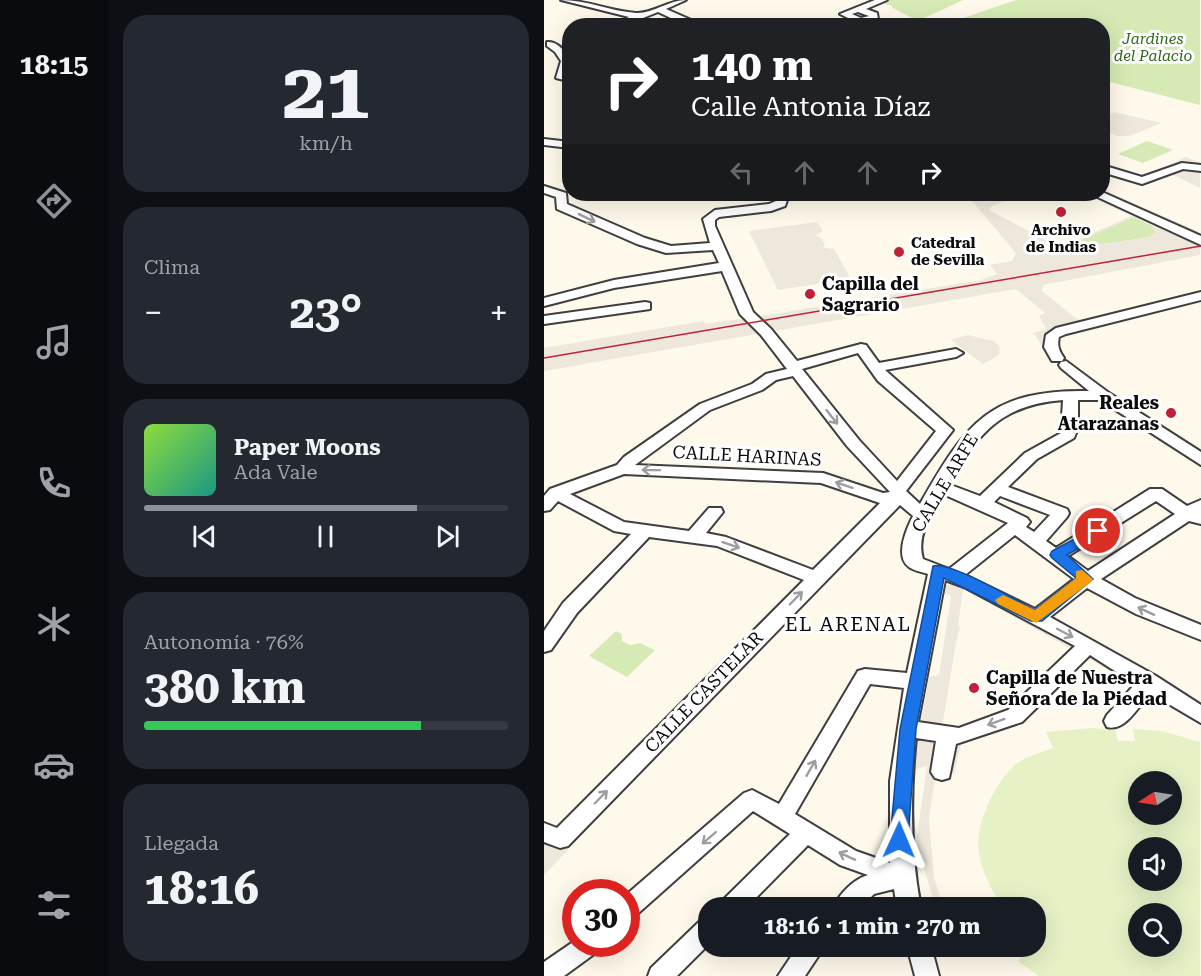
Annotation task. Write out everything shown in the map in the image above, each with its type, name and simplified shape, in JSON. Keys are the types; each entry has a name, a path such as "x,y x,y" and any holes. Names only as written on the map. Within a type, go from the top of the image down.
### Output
{"street":[{"path":"565,0 638,16"},
{"path":"633,18 682,0"},
{"path":"858,9 883,0"},
{"path":"659,9 684,18"},
{"path":"544,34 562,55"},
{"path":"544,142 562,144"},
{"path":"1110,171 1142,181 1186,162 1201,168"},
{"path":"544,189 562,190"},
{"path":"1110,200 1201,241"},
{"path":"563,201 561,206 650,244 683,251 718,246"},
{"path":"778,201 771,207 722,212 711,216 708,222 747,314 795,369 853,443 900,494 923,515"},
{"path":"544,302 614,284 726,266"},
{"path":"1201,296 1053,335 1051,351 1104,396 1201,460"},
{"path":"544,320 644,306"},
{"path":"550,499 623,469 630,460 705,407 757,387 770,377 861,348 874,368 956,353"},
{"name":"CALLE CASTELAR","path":"552,836 900,494 944,430 874,368"},
{"path":"984,503 1031,456 1068,435 1071,394"},
{"name":"CALLE ARFE","path":"946,573 915,563 911,548 913,534 970,438 986,422 1010,407 1071,394 1104,396"},
{"name":"CALLE HARINAS","path":"623,469 823,478 882,498 900,494"},
{"path":"907,897 902,877 899,817 908,729 917,682 946,573 1021,522 984,503 940,487"},
{"path":"997,489 1060,513 1036,541"},
{"path":"1057,555 1156,493 1195,512"},
{"path":"550,499 620,527 694,536 749,551 816,578"},
{"path":"694,536 715,512"},
{"path":"1036,618 1086,579 1195,512"},
{"path":"1014,527 1057,555 1086,579 1121,600 1201,633"},
{"path":"544,645 582,595 644,531"},
{"path":"946,573 1088,645 1201,715"},
{"path":"908,729 959,736 1015,716 1088,645"},
{"path":"782,818 865,676 917,682"},
{"path":"1114,721 1149,681"},
{"path":"942,772 947,735"},
{"path":"640,898 752,799 805,834 848,858 902,877"},
{"path":"741,897 805,834"},
{"path":"855,897 867,885 902,877"},
{"path":"660,976 698,939"},
{"path":"544,976 571,957"},
{"path":"790,976 805,957"},
{"path":"922,957 927,976"}],"green space":[{"path":"870,0 963,0 924,18 912,18 891,7 893,6"},
{"name":"Jardines del Palacio","path":"1016,0 1200,0 1200,105 1110,82 1110,18 963,18"},
{"path":"1147,141 1173,150 1143,163 1118,154"},
{"path":"1133,217 1152,226 1156,233 1150,237 1057,251"},
{"path":"616,631 622,634 622,641 630,645 640,643 655,650 627,677 589,656"},
{"path":"1092,728 1115,730 1118,741 1135,741 1133,729 1162,731 1200,742 1200,976 1039,976 1017,961 1020,957 1046,957 1046,897 997,897 982,868 978,842 980,830 994,793 1000,782 1015,765 1023,759 1053,748 1046,732"}],"shaded area":[{"path":"1114,112 1161,123 1130,136 1117,136 1110,133 1110,114"},
{"path":"1186,157 1200,163 1200,188 1161,169"},
{"path":"1110,193 1197,231 1200,234 1200,255 1043,285 1042,291 1077,319 1087,321 1048,333 1044,344 1047,345 1051,357 1033,333 1046,329 1039,316 1045,313 1016,289 544,371 544,348 704,321 705,324 767,315 981,280 997,274 990,265 1012,261 1016,253 972,201 1005,201 992,206 989,210 1060,248 1131,216 1100,201 1107,201 1177,234 1187,234 1110,197","holes":["1133,217 1152,226 1156,233 1150,237 1058,251"]},
{"path":"817,222 823,231 815,236 820,237 825,245 823,248 834,249 851,279 778,290 749,231"},
{"path":"968,335 993,341 1000,347 999,355 983,364 951,340"},
{"path":"957,583 1075,644 1137,681 1135,685 963,590 958,626 960,627 942,727 960,730 961,743 954,774 936,771 929,820 934,877 940,897 933,897 918,849 917,836 927,766 913,770 929,677 939,675 951,597 949,594 942,595 943,586"},
{"path":"544,836 569,849 544,875"}],"tram line":[{"path":"544,358 1201,246"}],"slow traffic":[{"path":"1003,600 1036,618 1086,579 1082,575"}],"place":[{"name":"Archivo de Indias","path":"1061,212"},
{"name":"Catedral de Sevilla","path":"899,252"},
{"name":"Capilla del Sagrario","path":"810,294"},
{"name":"Reales Atarazanas","path":"1171,413"},
{"name":"Capilla de Nuestra Señora de la Piedad","path":"974,688"}],"district":[{"name":"EL ARENAL","path":"848,624"}],"route":[{"path":"899,840 899,817 908,729 938,570 970,583 1036,618 1086,579 1057,555 1098,531"}]}
